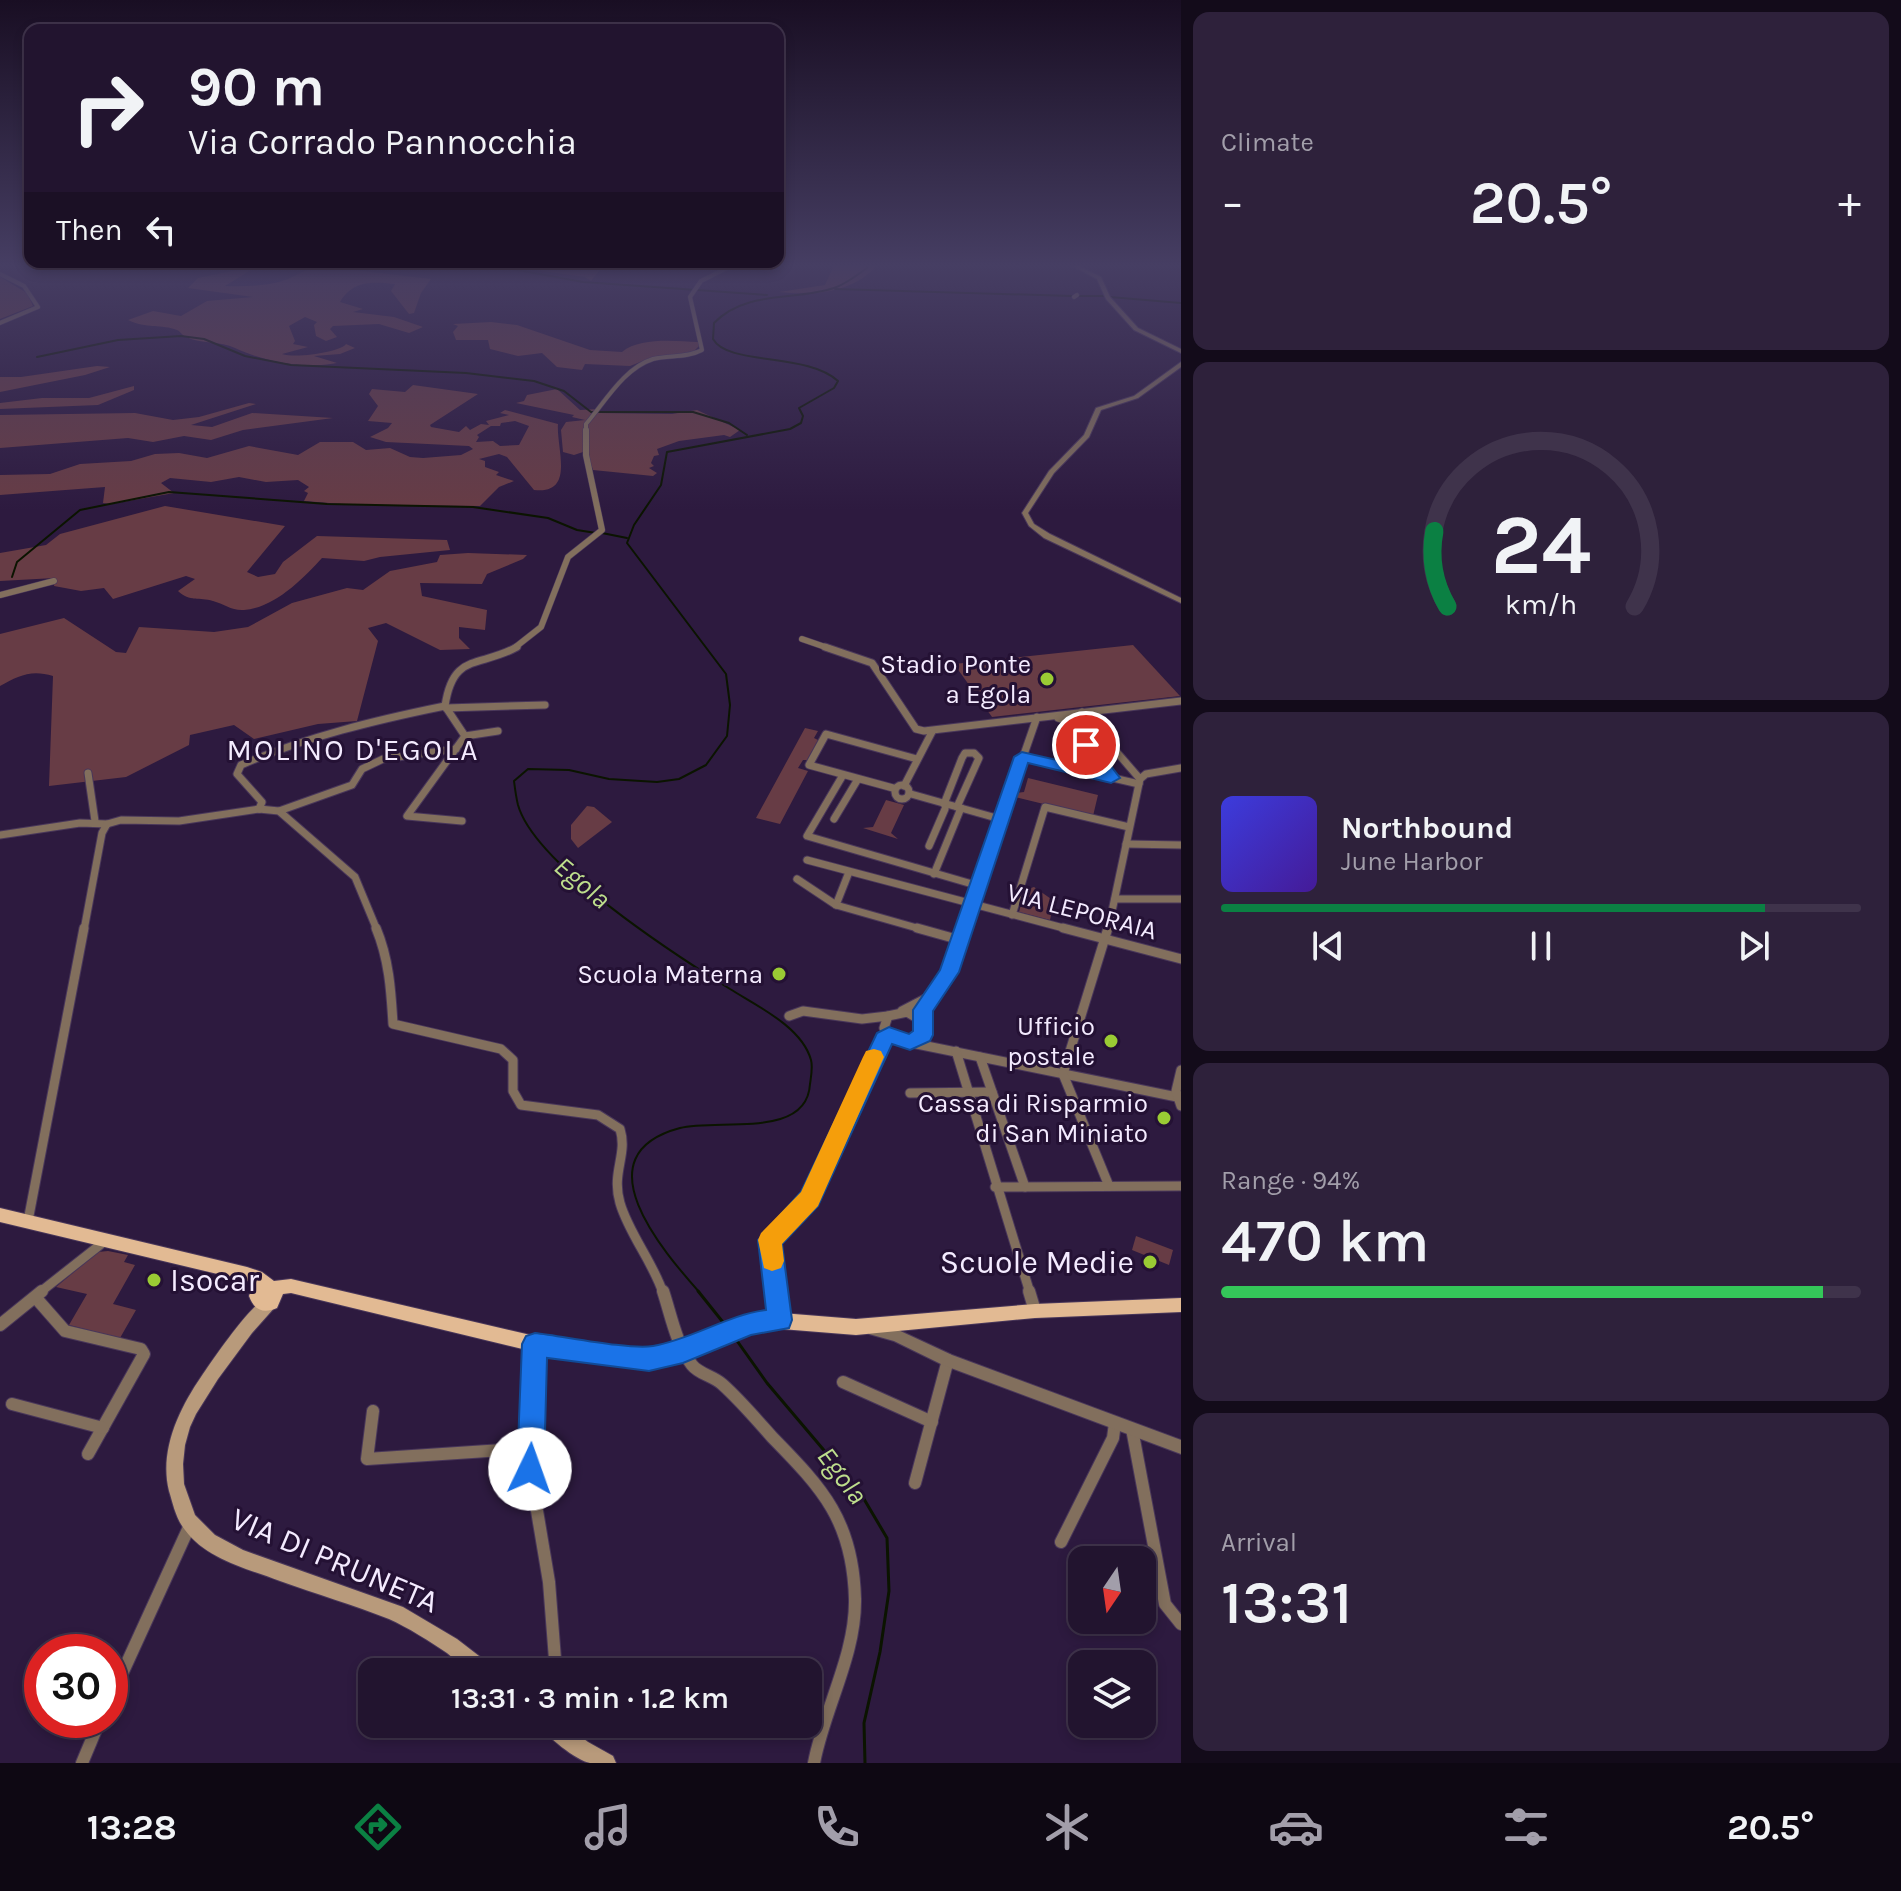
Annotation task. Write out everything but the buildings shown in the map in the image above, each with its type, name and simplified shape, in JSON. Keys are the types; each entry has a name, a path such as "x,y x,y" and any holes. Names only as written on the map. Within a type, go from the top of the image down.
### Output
{"main road":[{"path":"0,1215 236,1273 267,1294 302,1290 535,1344 637,1358 683,1351 750,1324 780,1320 856,1327 885,1326 1035,1311 1181,1305"},
{"name":"VIA DI PRUNETA","path":"267,1294 198,1393 181,1428 174,1474 190,1525 226,1552 378,1605 418,1623 467,1658"},
{"path":"567,1738 606,1763"}],"street":[{"path":"465,736 446,707 449,685 456,672 515,648 537,632 547,615 557,579 569,556 600,532 599,505 586,455 585,428 594,412 634,367 654,359 695,354 702,350 702,345"},
{"path":"1181,364 1136,397 1098,409 1090,430 1050,473 1025,515 1031,525 1047,536 1181,601"},
{"path":"1171,372 1181,371"},
{"path":"0,595 54,581"},
{"path":"802,639 872,663 916,729 932,732 1181,701"},
{"path":"259,809 262,802 237,774 241,765 274,751 363,724 446,707 545,705"},
{"path":"1082,712 1140,782"},
{"path":"1050,716 1098,730"},
{"path":"972,905 1037,717"},
{"path":"462,821 407,816 465,736 498,731"},
{"path":"904,786 932,732"},
{"path":"904,786 893,788 809,765 826,734 917,759"},
{"path":"1086,745 1111,778"},
{"path":"0,835 24,835 95,821 107,824 121,820 179,821 259,809 279,811 352,785 362,769 383,759 456,749"},
{"path":"929,846 962,758 965,753 974,753 979,758 934,874"},
{"path":"1022,757 1140,782"},
{"path":"1109,1186 1063,1074 1106,939 1140,782 1146,774 1181,768"},
{"path":"88,773 95,821"},
{"path":"843,775 807,836 979,886"},
{"path":"834,819 858,779"},
{"path":"904,786 911,794"},
{"path":"893,788 897,796 911,794 944,806 1000,819"},
{"path":"829,799 843,803"},
{"path":"1012,915 1045,807 1129,827"},
{"path":"279,811 355,877 384,948 391,983 393,1024 501,1049 513,1060 513,1091 521,1105 598,1115 620,1129 624,1142 615,1178 620,1205 657,1275 678,1328 683,1351 694,1368 720,1382 817,1483 840,1519 847,1541 855,1599 852,1628 833,1700 820,1731 814,1763"},
{"path":"28,1221 102,833 107,824"},
{"path":"936,830 950,834"},
{"path":"1126,844 1181,845"},
{"name":"VIA LEPORAIA","path":"807,860 1181,959"},
{"path":"836,905 849,872"},
{"path":"797,879 836,905 960,940"},
{"path":"1115,899 1181,899"},
{"name":"VIA LEPORAIA","path":"923,1026 923,1010 949,972 972,905"},
{"path":"789,1016 803,1011 862,1019 888,1016 936,992"},
{"path":"901,1012 913,1014 923,1026 931,1046"},
{"path":"888,1016 884,1023 888,1034"},
{"path":"862,1019 910,1042 1179,1101 1181,1070"},
{"path":"910,1042 920,1039 923,1026"},
{"path":"780,1320 770,1240 810,1199 879,1046 888,1034"},
{"path":"956,1051 1035,1311"},
{"path":"980,1057 1025,1187"},
{"path":"910,1093 992,1092"},
{"path":"995,1187 1181,1186"},
{"path":"0,1325 105,1240"},
{"path":"36,1298 65,1331 141,1349 144,1354 88,1454"},
{"path":"925,1348 916,1331 919,1326 935,1319"},
{"path":"885,1326 897,1329 925,1348"},
{"path":"856,1327 896,1335 948,1360 1181,1447"},
{"path":"535,1344 530,1469 549,1582 555,1658"},
{"path":"915,1483 948,1360"},
{"path":"843,1382 932,1422"},
{"path":"12,1404 103,1428"},
{"path":"373,1411 367,1459 532,1448"},
{"path":"1061,1542 1113,1438 1115,1423"},
{"path":"1132,1429 1165,1604 1181,1624"},
{"path":"128,1661 190,1525"},
{"path":"82,1763 92,1738"}],"shaded area":[{"path":"225,345 308,347 282,354 298,356 319,354 345,345 355,348 340,354 314,356 337,363 297,365 270,360"},
{"path":"489,345 576,345 590,350 622,352 634,345 699,346 692,353 653,357 630,366 585,364 582,370 557,367 542,353 518,356 490,349"},
{"path":"110,367 0,392 0,377"},
{"path":"413,385 478,394 431,427 459,432 466,426 470,430 481,424 489,425 486,421 509,415 500,413 505,410 558,424 560,478 547,490 534,490 507,457 499,454 479,459 485,461 485,467 499,472 496,475 514,481 499,487 480,506 354,505 304,501 308,493 304,491 309,487 298,480 266,482 239,477 211,482 170,478 161,483 174,493 111,504 103,503 105,487 0,495 0,475 50,474 80,464 131,461 155,454 179,453 207,458 249,446 298,455 320,442 353,442 366,450 390,448 410,457 423,458 461,455 473,449 469,446 386,442 370,437 392,423 368,421 378,406 369,394 372,389 405,392","holes":["515,421 529,426 519,445 476,442 477,435 491,426"]},
{"path":"134,386 134,390 98,405 0,409 0,403 42,398 89,398"},
{"path":"557,389 580,410 672,414 697,410 740,430 730,437 724,435 679,441 657,449 659,455 654,456 651,463 654,466 649,468 657,473 653,476 593,470 588,456 583,452 574,455 563,452 561,430 566,422 585,420 516,403 524,401 527,395"},
{"path":"249,403 256,404 191,425 212,427 252,413 333,418 243,430 211,440 184,436 153,442 128,438 0,448 0,415 135,413 173,420 199,417"},
{"path":"165,506 285,526 247,572 258,577 275,574 283,562 317,536 447,540 450,550 364,561 322,558 277,598 244,610 182,594 178,591 195,579 186,576 113,599 104,588 81,591 54,586 55,578 0,581 0,553 46,545 60,534"},
{"path":"440,555 527,555 487,574 482,584 420,583 422,596 487,610 485,630 459,627 459,638 470,649 440,650 386,623 368,628 378,641 357,721 318,724 254,739 234,725 190,735 189,745 126,777 49,786 53,676 38,673 25,675 0,686 0,634 64,618 116,652 126,653 139,627 214,632 248,627 292,603 347,588 363,590 390,571 437,562"},
{"path":"1133,645 1180,696 992,717 954,664"},
{"path":"805,728 818,731 814,738 818,740 807,760 803,760 798,768 808,771 780,824 756,818"},
{"path":"1028,778 1098,795 1093,816 1015,797 1016,793 1024,792"},
{"path":"886,800 904,805 891,833 898,839 863,828 873,827"},
{"path":"587,806 594,807 612,822 578,848 571,839 571,825"},
{"path":"1034,887 1054,901 1050,920 1019,912 1025,890"},
{"path":"1136,1236 1173,1250 1169,1265 1132,1250"},
{"path":"98,1252 128,1255 124,1262 135,1265 113,1304 136,1310 120,1338 69,1325 87,1294 56,1287"}],"waterway":[{"path":"37,357 93,345"},
{"path":"219,345 245,356 291,365 466,373 534,381 564,391 591,412 693,412 729,423 747,435"},
{"name":"Egola","path":"700,1293 667,1253 638,1205 632,1181 635,1159 650,1141 680,1128 758,1123 794,1113 805,1102 811,1078 811,1060 798,1037 777,1018 644,932 579,881 530,829 518,805 514,781 528,769 569,770 609,779 657,782 679,779 706,765 727,736 730,705 726,674 627,543 634,525 661,485 667,452 790,429 801,423 803,416 799,408 834,388 838,381 807,366 734,353 719,345"},
{"path":"12,577 17,562 80,510 169,492 327,504 473,507 548,518 577,530 596,533"},
{"path":"602,533 627,538"},
{"name":"Egola","path":"698,1291 726,1326"},
{"name":"Egola","path":"735,1338 767,1383 861,1494 887,1538 889,1591 880,1652 864,1723 865,1763"}],"slow traffic":[{"path":"772,1261 770,1240 810,1199 874,1057"}],"place":[{"name":"Stadio Ponte a Egola","path":"1047,679"},
{"name":"Scuola Materna","path":"779,974"},
{"name":"Ufficio postale","path":"1111,1041"},
{"name":"Cassa di Risparmio di San Miniato","path":"1164,1118"},
{"name":"Scuole Medie","path":"1150,1262"},
{"name":"Isocar","path":"154,1280"}],"district":[{"name":"MOLINO D'EGOLA","path":"353,750"}],"route":[{"path":"530,1469 535,1344 649,1359 683,1351 760,1321 780,1320 770,1240 810,1199 884,1038 889,1035 910,1042 923,1035 923,1010 949,972 1022,757 1111,778 1086,745"}]}
